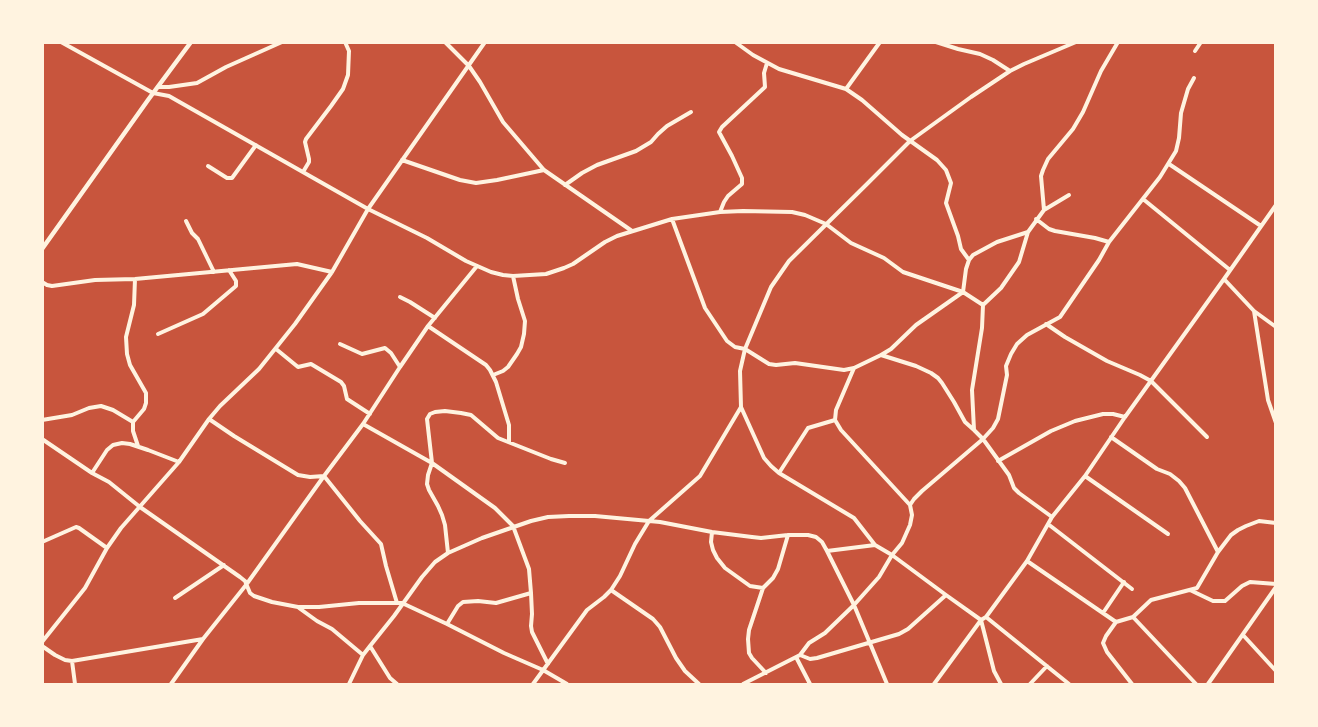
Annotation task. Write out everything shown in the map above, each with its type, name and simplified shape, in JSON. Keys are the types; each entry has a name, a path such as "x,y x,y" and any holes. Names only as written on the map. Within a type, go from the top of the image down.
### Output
{"street":[{"path":"61,42 153,93 169,96 368,209 427,238 466,261 491,272 514,276 546,274 564,268 617,236 672,219 720,212 792,212 810,216 826,224 851,243 884,258 903,272 963,292 984,305"},
{"path":"42,249 191,42"},
{"path":"158,87 197,83 226,67 282,42"},
{"path":"303,172 309,162 306,139 343,89 348,75 349,51 346,42"},
{"path":"445,42 469,66 503,122 544,170 632,231"},
{"path":"42,642 85,588 107,548 121,528 179,462 209,418 259,369 276,349 332,272 368,209 486,42"},
{"path":"735,42 753,55 779,69 846,89 862,100 910,141 937,160 946,170 951,183 946,203 961,250 968,260"},
{"path":"846,89 880,42"},
{"path":"936,42 980,54 1010,71"},
{"path":"1001,684 994,671 981,620 892,555 875,545 854,518 779,473 764,458 741,407 740,371 745,349 771,287 789,261 910,141 971,96 1010,71 1076,42"},
{"path":"1044,210 1040,176 1048,159 1073,129 1083,112 1101,71 1118,42"},
{"path":"1195,51 1201,42"},
{"path":"720,212 728,196 742,184 742,178 719,132 722,126 765,87 764,73 767,63"},
{"path":"910,505 922,491 983,439 993,428 998,418 1007,375 1006,366 1017,344 1046,324 1054,321 1063,312 1099,260 1109,242 1144,199 1169,164 1176,151 1180,113 1194,78"},
{"path":"565,185 597,165 636,151 651,142 667,126 691,112"},
{"path":"208,166 227,178 232,178 256,145"},
{"path":"402,160 460,180 476,183 544,170"},
{"path":"1169,164 1261,226"},
{"path":"974,430 972,390 984,305 1001,288 1019,262 1028,232 1036,219 1044,210 1070,195"},
{"path":"1144,199 1230,270"},
{"path":"934,684 1027,561 1052,517 1085,476 1124,417 1276,205"},
{"path":"672,219 705,308 728,341 735,347 745,349 769,364 795,363 834,370 854,368 881,356 891,349 916,325 963,292 968,260 973,255 997,242 1028,232"},
{"path":"1036,219 1055,232 1109,242"},
{"path":"186,221 192,233 198,239 214,272"},
{"path":"42,282 52,286 95,280 135,279 297,264 332,272"},
{"path":"171,684 203,639 246,585 363,424 428,326 477,266"},
{"path":"158,334 203,314 236,286 236,281 228,270"},
{"path":"493,375 503,372 508,368 521,347 524,334 525,321 518,300 514,276"},
{"path":"135,279 134,305 126,336 130,365 146,393 144,409 133,422 133,431 138,446"},
{"path":"1224,279 1254,311 1276,327"},
{"path":"400,297 435,318"},
{"path":"1254,311 1268,400 1276,423"},
{"path":"1046,324 1107,361 1151,381 1207,437"},
{"path":"428,326 486,365 493,375 509,425 509,442"},
{"path":"340,344 362,354 385,348 400,366"},
{"path":"276,349 298,367 311,364 341,382 347,399 370,414"},
{"path":"881,356 916,366 938,378 954,402 964,422 983,439 1009,475 1014,488 1019,494 1052,517"},
{"path":"743,684 798,656 809,643 825,633 880,577 892,555 902,543 910,525 912,515 910,505 841,430 835,420 836,410 854,368"},
{"path":"42,420 72,415 101,406 113,410 133,422"},
{"path":"533,684 588,610 611,590 620,576 635,544 650,521 700,476 741,407"},
{"path":"448,553 442,515 428,490 427,484 432,463 427,419 430,414 435,412 460,413 470,416 485,426 492,434 551,460 565,463"},
{"path":"998,461 1074,420 1103,414 1124,417"},
{"path":"209,418 298,475 310,478 324,476"},
{"path":"779,473 808,428 835,420"},
{"path":"363,424 432,463 495,508 513,526 529,569 532,593 532,632 548,664"},
{"path":"1110,437 1157,469 1170,474 1180,481 1186,488 1218,552"},
{"path":"42,440 109,482 224,565 245,581 250,593 254,596 298,607 359,603 402,603 543,670 567,684"},
{"path":"92,473 107,450 122,443 138,446 179,462"},
{"path":"324,476 360,521 382,544 386,566 397,603"},
{"path":"1085,476 1168,534"},
{"path":"349,684 363,655 402,603 435,562 448,553 531,520 548,517 595,516 650,521 761,538 808,535 816,538 822,542 854,605 888,684"},
{"path":"1132,684 1107,652 1103,643 1116,622 1134,617 1151,600 1197,588 1218,552 1231,535 1259,521 1276,523"},
{"path":"1048,524 1132,589"},
{"path":"42,542 76,527 107,548"},
{"path":"712,532 711,542 713,550 716,558 725,568 750,586 763,588"},
{"path":"766,673 749,654 749,630 763,588 773,578 778,569 788,535"},
{"path":"827,551 875,545"},
{"path":"1027,561 1116,622"},
{"path":"175,598 224,565"},
{"path":"1103,613 1124,582"},
{"path":"1190,590 1213,600 1225,601 1242,586 1250,582 1276,585 1208,684"},
{"path":"611,590 653,619 660,627 685,672 699,684"},
{"path":"447,624 458,606 463,602 496,603 532,593"},
{"path":"798,656 818,658 899,634 908,629 946,595"},
{"path":"298,607 332,629 363,655"},
{"path":"986,617 1069,684"},
{"path":"1134,617 1196,684"},
{"path":"1242,635 1276,671"},
{"path":"42,646 55,655 72,661 203,639"},
{"path":"370,646 390,678 397,684"},
{"path":"798,656 810,684"},
{"path":"72,661 75,684"},
{"path":"1030,684 1047,666"}]}
